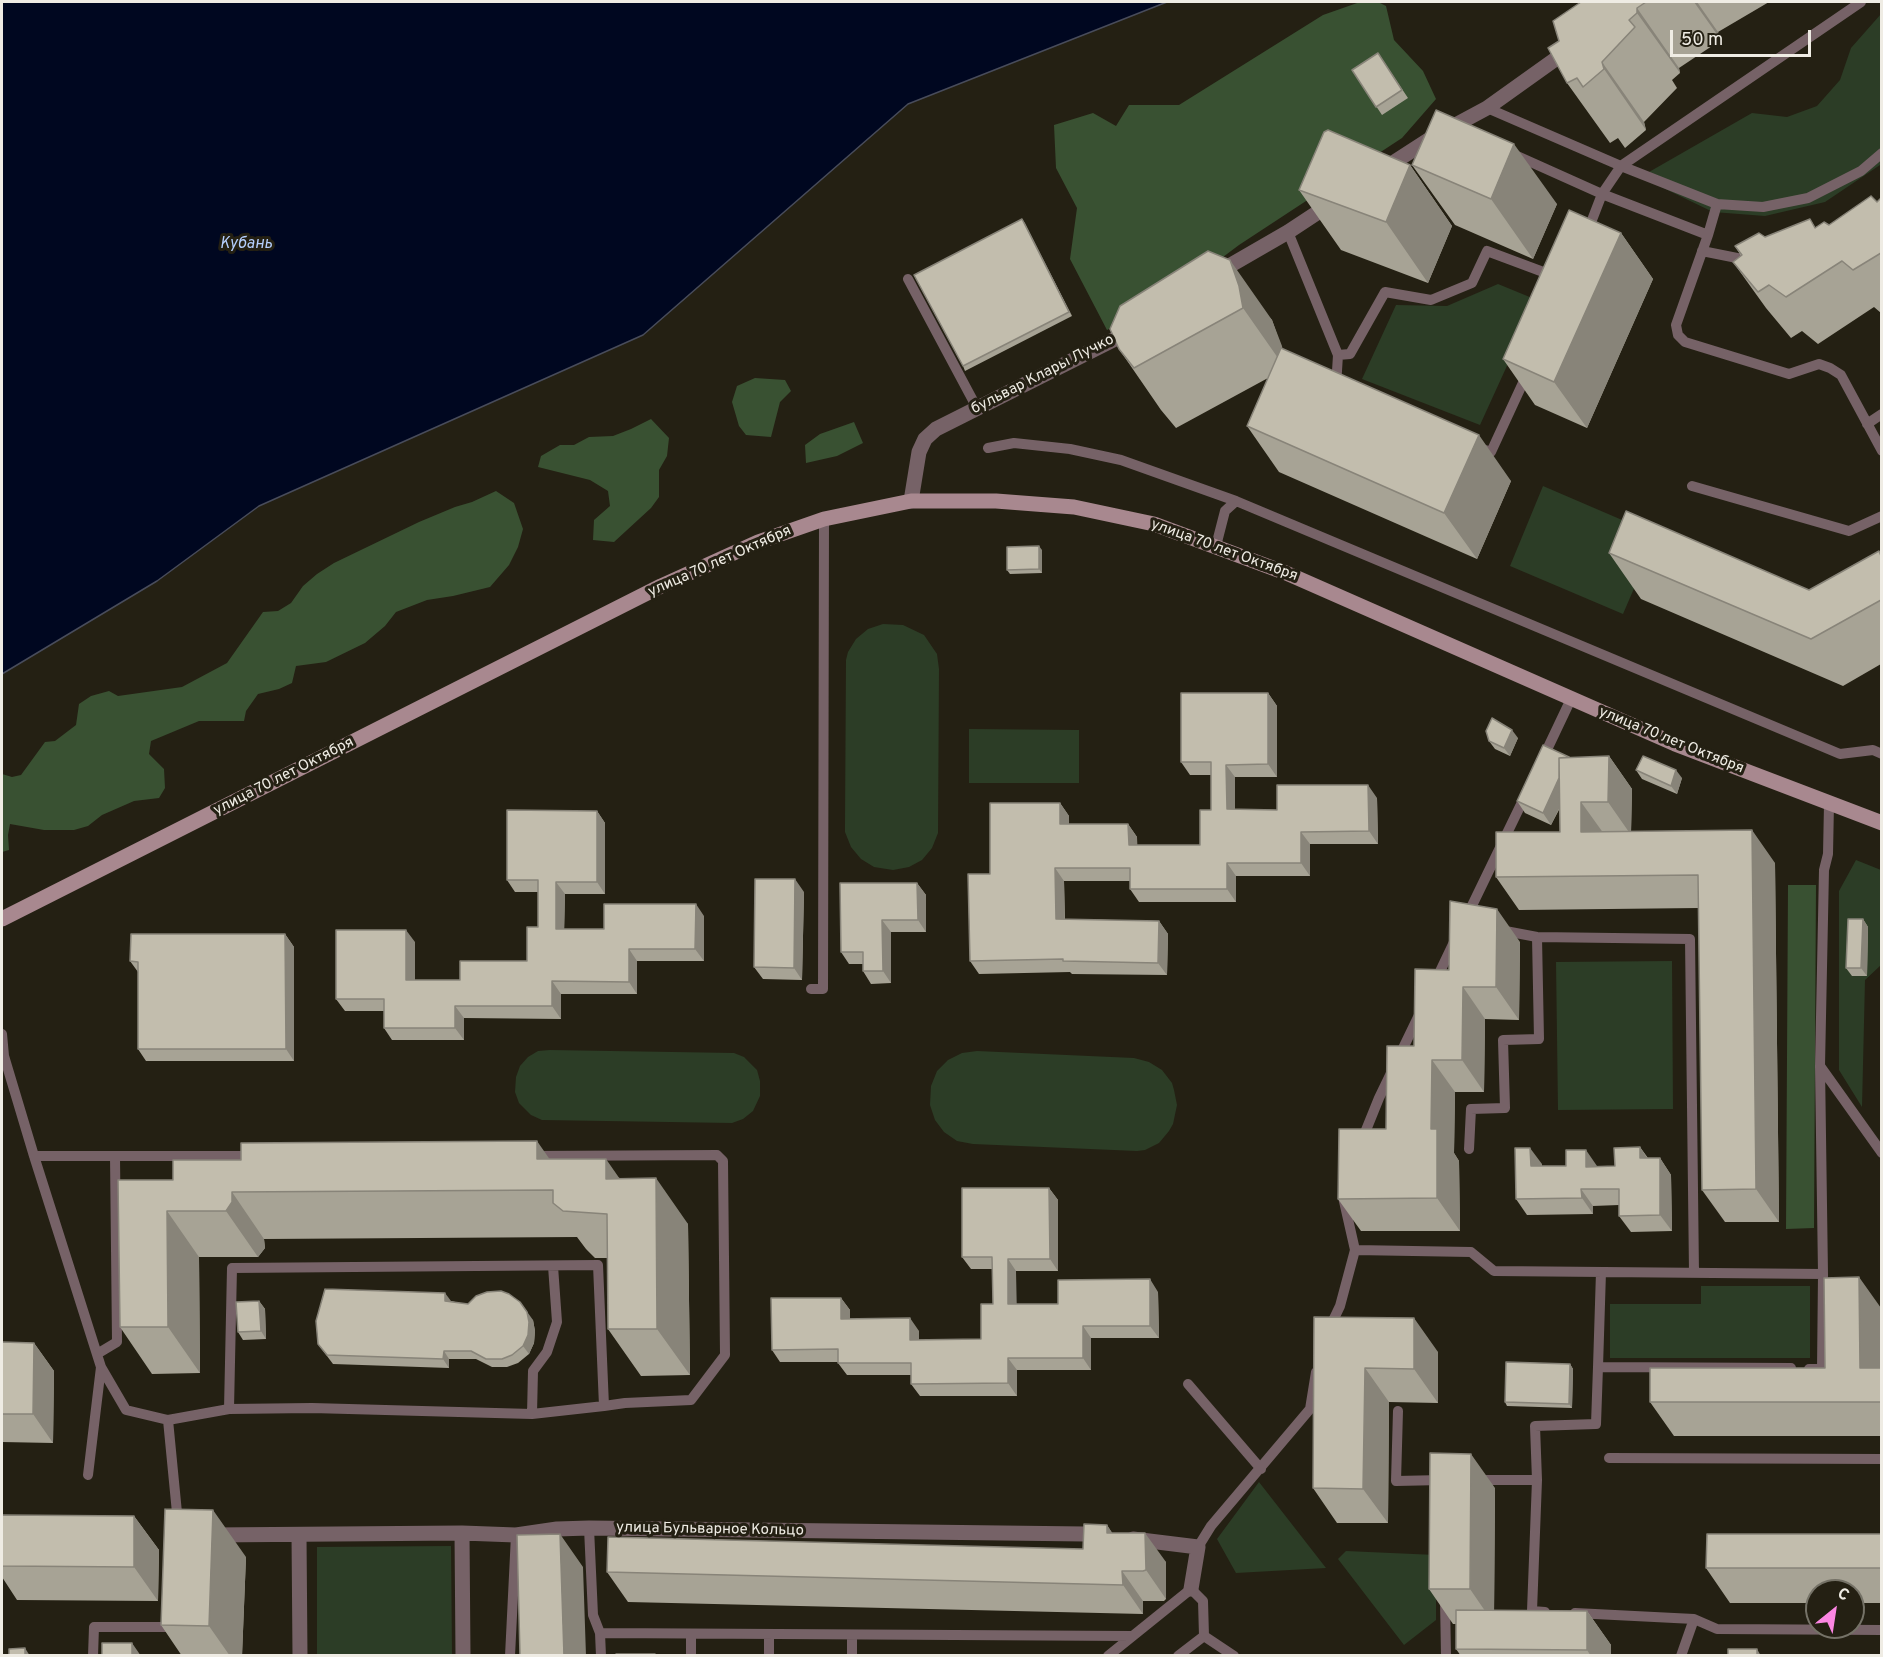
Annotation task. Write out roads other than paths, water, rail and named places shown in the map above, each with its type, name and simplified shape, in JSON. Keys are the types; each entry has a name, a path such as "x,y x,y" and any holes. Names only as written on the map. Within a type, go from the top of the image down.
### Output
{"main road":[{"name":"улица 70 лет Октября","path":"2,919 661,586 758,542 824,519 911,501 996,501 1074,507 1154,524 1296,577 1675,744 1881,823"}],"street":[{"path":"1366,181 1457,129 1581,41"},
{"path":"1200,283 1288,232 1347,194"},
{"name":"бульвар Клары Лучко","path":"911,501 919,452 925,440 936,429 1115,339 1142,318"},
{"name":"улица Бульварное Кольцо","path":"179,1535 462,1533 516,1535 556,1529 589,1528 1085,1534 1198,1547"},
{"path":"462,1533 464,1656"},
{"path":"299,1534 300,1656"},
{"path":"1191,1589 1198,1547"}],"lane":[{"path":"1581,249 1602,194 1621,166 1862,2"},
{"path":"1487,108 1621,166 1717,204 1763,207 1808,198 1861,171 1881,153"},
{"path":"1506,151 1602,194 1708,235"},
{"path":"1717,204 1676,325 1678,335 1685,342 1789,374 1819,364 1830,368 1841,375 1881,451"},
{"path":"1288,232 1338,355 1336,393 1346,397"},
{"path":"1338,355 1350,354 1385,292 1431,300 1472,283 1487,251 1569,282"},
{"path":"1702,251 1755,261 1766,259"},
{"path":"908,279 977,408"},
{"path":"1470,444 1491,452 1532,362"},
{"path":"1867,424 1881,414"},
{"path":"988,448 1014,443 1070,449 1121,460 1236,501 1840,753 1873,750 1881,754"},
{"path":"1692,486 1849,531 1881,516"},
{"path":"1216,546 1225,512 1236,501"},
{"path":"811,989 823,989 824,519"},
{"path":"1572,699 1463,924 1537,937 1690,939 1694,1273"},
{"path":"1598,1366 1822,1369 1820,1066 1824,870 1828,854 1829,804"},
{"path":"1358,1149 1379,1098 1458,934"},
{"path":"1469,1149 1471,1109 1505,1108 1503,1040 1539,1039 1537,937"},
{"path":"2,1035 4,1056 33,1156 101,1367 126,1410 168,1420 229,1409 312,1408 532,1414 691,1400 725,1355 723,1161 717,1155 516,1156"},
{"path":"1820,1066 1881,1153"},
{"path":"33,1156 268,1156"},
{"path":"97,1354 117,1342 115,1156"},
{"path":"1325,1336 1340,1306 1355,1250 1342,1191"},
{"path":"1355,1250 1471,1252 1494,1271 1823,1274"},
{"path":"229,1409 232,1268 598,1265 604,1406"},
{"path":"532,1414 533,1371 547,1352 557,1322 553,1266"},
{"path":"1555,1612 1532,1611 1537,1480 1535,1426 1596,1424 1601,1272"},
{"path":"1198,1547 1211,1526 1310,1409 1318,1356"},
{"path":"88,1475 101,1367"},
{"path":"1188,1384 1261,1469"},
{"path":"1398,1411 1396,1481 1455,1483 1537,1480"},
{"path":"168,1420 179,1535"},
{"path":"1609,1458 1881,1459"},
{"path":"589,1528 593,1615 600,1633 601,1656"},
{"path":"510,1656 516,1535"},
{"path":"1108,1656 1191,1589 1203,1600 1204,1636"},
{"path":"1445,1592 1446,1656"},
{"path":"1566,1613 1694,1619 1717,1629 1881,1630"},
{"path":"1681,1656 1694,1619"},
{"path":"93,1656 94,1627 180,1626"},
{"path":"600,1633 1132,1636"},
{"path":"690,1634 691,1656"},
{"path":"769,1635 769,1656"},
{"path":"852,1635 852,1656"},
{"path":"1178,1656 1204,1636"},
{"path":"1204,1636 1234,1656"}],"water":[{"name":"Кубань","path":"2,2 1167,2 908,104 643,335 259,506 157,581 2,674"}]}
